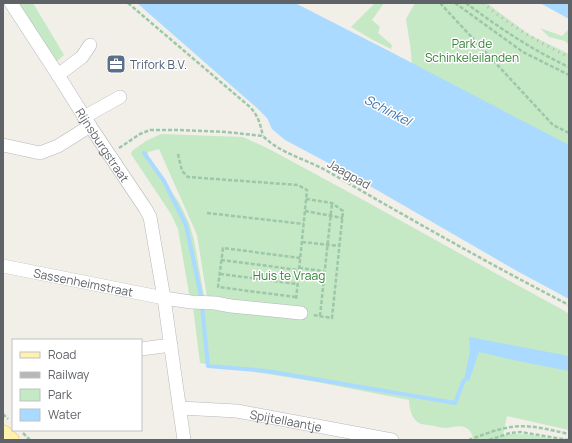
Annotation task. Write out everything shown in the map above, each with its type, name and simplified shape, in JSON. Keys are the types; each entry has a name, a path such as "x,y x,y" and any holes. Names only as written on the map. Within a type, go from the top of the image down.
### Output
{"main road":[{"path":"3,432 11,440"}],"street":[{"name":"Rijnsburgstraat","path":"11,3 150,217 164,298 184,440"},
{"path":"58,75 82,57 90,45"},
{"path":"3,145 40,153 58,146 87,121 120,97"},
{"name":"Sassenheimstraat","path":"3,266 164,298"},
{"path":"164,298 298,313"},
{"path":"142,349 171,345"},
{"name":"Spijtellaantje","path":"180,408 237,411 392,440"}],"path":[{"path":"109,154 140,134 150,130 181,130 263,136 260,120 250,107 128,3"},
{"path":"440,3 553,125 569,133"},
{"path":"455,3 524,52 569,75"},
{"path":"465,11 467,4 504,31 554,60 569,66"},
{"name":"Jaagpad","path":"263,136 269,142 282,150 325,170 496,267 569,305"},
{"path":"178,154 182,171 188,177 298,185 307,190 306,199 304,224 296,297 298,313 332,318 343,211 332,203 306,199"},
{"path":"320,316 332,203"},
{"path":"305,211 343,218"},
{"path":"207,212 304,224"},
{"path":"302,242 340,246"},
{"path":"296,297 218,287 223,248 300,258"},
{"path":"222,260 325,271"},
{"path":"220,274 297,284"},
{"path":"469,440 509,427 520,426 531,426 569,434"},
{"path":"489,440 510,433 521,432 568,440"}],"green space":[{"path":"17,3 33,3 64,55 56,62"},
{"path":"375,3 384,3 372,20 380,27 378,33 392,45 391,49 351,27"},
{"name":"Park de Schinkeleilanden","path":"415,3 446,3 449,5 450,3 487,3 530,35 569,54 569,151 412,69 406,19"},
{"path":"540,28 562,36 569,29 569,45 565,41 549,37"},
{"name":"Huis te Vraag","path":"161,134 243,137 269,149 367,202 569,314 569,430 507,416 503,435 524,434 559,440 474,440 472,434 466,427 458,426 443,428 418,422 413,417 409,400 317,382 200,363 193,307 209,310 197,235 159,149 148,152 147,157 180,204 189,223 194,240 205,302 190,299 178,229 171,214 131,154 132,151 146,141"}],"water":[{"name":"Schinkel","path":"137,3 295,3 569,145 569,299 517,271 351,175 285,140 272,129 267,118 257,108"},
{"path":"540,3 569,3 569,19"},
{"path":"469,337 564,355 569,357 569,371 479,352 469,381 464,380 470,351"}],"waterway":[{"path":"144,153 164,181 186,225 201,296 208,366 267,371 455,403 464,380"}],"railway":[{"path":"483,3 524,33 569,57"}],"place":[{"name":"Trifork B.V.","path":"116,64"}]}
